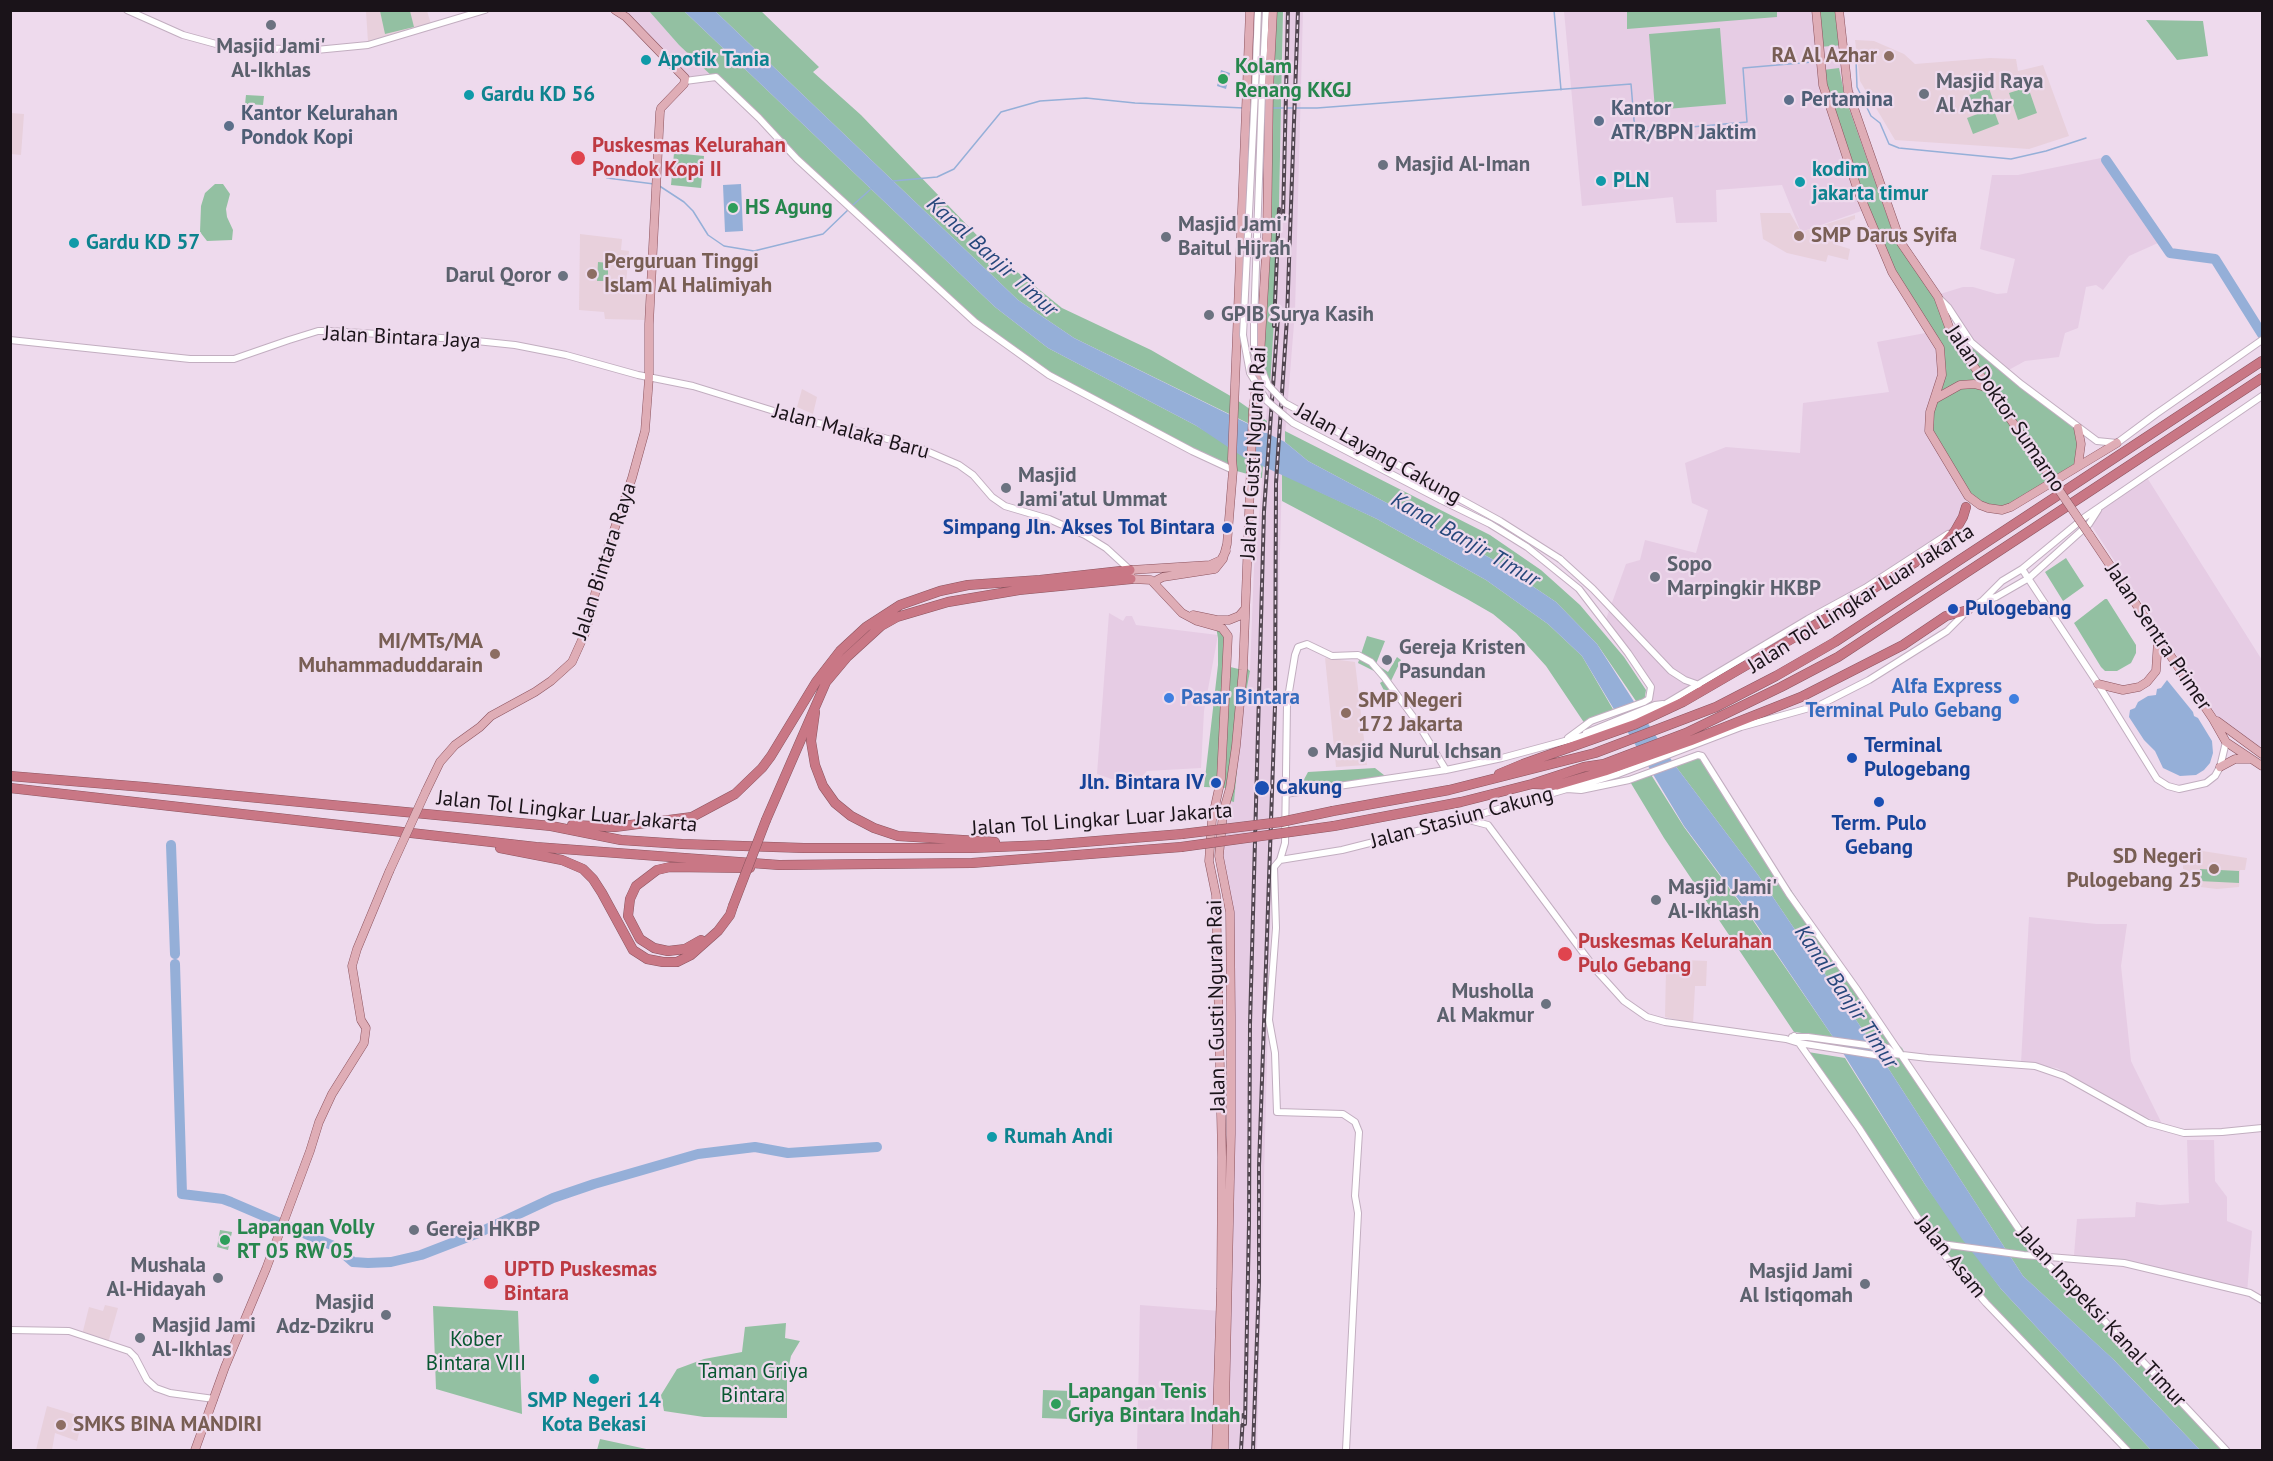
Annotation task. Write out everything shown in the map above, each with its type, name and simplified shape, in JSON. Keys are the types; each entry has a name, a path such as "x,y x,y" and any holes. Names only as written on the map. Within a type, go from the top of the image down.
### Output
{"highway":[{"name":"Jalan Tol Lingkar Luar Jakarta","path":"10,776 144,786 551,826 621,840 727,846 971,848 1047,845 1182,834 1281,822 1484,782 1595,753 1716,707 1835,642 2262,361"},
{"name":"Jalan Tol Lingkar Luar Jakarta","path":"10,788 471,840 605,853 779,865 972,863 1181,847 1334,825 1461,802 1690,740 1838,657 2262,378"},
{"path":"1484,782 1598,732 1664,708 1807,630 1943,545 1963,518 1966,507"},
{"path":"551,826 615,827 663,822 692,817 725,801 762,768 816,682 849,641 881,616 912,600 968,585 1130,574"},
{"path":"764,817 826,682 847,657 881,626 897,617 948,602 1130,574"},
{"path":"1532,784 1557,785 1626,767 1816,691 1902,645 1946,616 1968,610"},
{"path":"471,840 520,853 562,860 583,869 602,893 633,950 647,959 677,962 691,955 718,931 730,915 732,902 764,817 825,671"},
{"path":"817,698 811,741 815,765 823,786 850,816 873,828 898,836 1047,845"},
{"path":"732,902 706,936 694,945 678,951 661,951 646,943 636,932 628,916 630,899 636,886 657,870 685,865 759,869 765,863"}],"main road":[{"path":"615,10 624,14 684,75 685,81"},
{"name":"Jalan I Gusti Ngurah Rai","path":"1224,1450 1221,1401 1222,1157 1216,895 1209,861 1212,820 1220,788 1228,636 1222,628 1187,616 1167,600 1156,584 1157,580 1163,577 1215,569 1223,560 1226,551 1233,470 1250,10"},
{"name":"Jalan I Gusti Ngurah Rai","path":"1216,1450 1221,1401 1231,1134 1230,912 1219,856 1223,813 1230,788 1238,730 1246,607 1253,410 1260,356 1267,237 1269,129 1262,91 1273,10"},
{"name":"Jalan Doktor Sumarno","path":"1816,10 1823,85 1857,191 1892,272 1941,348 1942,375 1928,420 1930,434 1968,496"},
{"name":"Jalan Doktor Sumarno","path":"1839,10 1846,79 1864,139 1901,243 1938,297 1952,335 2089,534"},
{"name":"Jalan Bintara Raya","path":"195,1450 266,1269 319,1122 332,1094 364,1043 366,1028 361,1020 352,966 389,872 426,791 440,762 455,744 480,727 491,716 551,681 572,662 586,631 602,565 645,431 650,378 649,324 661,108 685,81"},
{"path":"1241,236 1267,237"},
{"path":"1935,399 1960,384 1974,384 1992,392"},
{"path":"2078,428 2081,444 2078,466"},
{"path":"1968,496 1988,508 2007,509 2117,443"},
{"name":"Jalan Sentra Primer","path":"2089,534 2226,742"},
{"name":"Jalan I Gusti Ngurah Rai","path":"1130,574 1208,566 1219,561 1226,551"},
{"path":"1130,574 1156,584"},
{"name":"Jalan I Gusti Ngurah Rai","path":"1167,600 1187,612 1217,620 1234,619 1246,607"},
{"path":"2098,684 2123,690 2139,687 2147,682 2156,671 2158,640"},
{"path":"2213,719 2262,754"},
{"path":"2226,742 2262,766"},
{"path":"2220,766 2235,759 2250,759"}],"street":[{"path":"127,10 183,35 216,44 316,50 368,45 485,10"},
{"name":"Jalan Layang Cakung","path":"1258,10 1262,91 1243,334 1245,356 1257,387 1267,402 1293,423 1441,501 1490,524 1527,547 1579,589 1647,681 1651,693 1649,699 1591,721 1565,741"},
{"name":"Jalan Layang Cakung","path":"1266,10 1254,352 1268,385 1286,403 1500,521 1560,560 1593,589 1671,671 1699,685"},
{"path":"685,81 716,78 759,118 797,159 975,322 1049,375 1192,451 1233,470"},
{"path":"1938,297 1948,307 1971,342 2005,372 2097,441 2117,443 2262,340"},
{"name":"Jalan Bintara Jaya","path":"10,340 190,359 234,359 318,331 367,332 515,345 569,355 650,378"},
{"name":"Jalan Malaka Baru","path":"650,378 693,386 790,416 930,452 969,472 992,497 1005,506 1049,519 1106,548 1130,574"},
{"path":"1690,740 1708,740 1740,727 1820,705 1849,690 1947,631 2002,581 2085,518 2262,396"},
{"path":"1285,794 1446,770 1598,732 1652,709 1664,708 1941,540 1966,507 1968,496"},
{"path":"1982,601 1996,597 2029,578 2089,524 2098,510"},
{"path":"2022,568 2157,779 2168,786 2190,788 2211,780 2220,766 2226,742"},
{"path":"1346,1450 1358,1213 1355,1196 1359,1132 1355,1122 1343,1114 1277,1112 1275,1110 1275,1053 1269,999 1276,928 1274,867 1280,860 1285,843 1287,704 1298,647 1306,644 1332,656 1358,655 1377,667 1417,722 1446,770"},
{"path":"1567,789 1581,790 1635,778 1699,755 1708,740"},
{"name":"Jalan Inspeksi Kanal Timur","path":"1699,755 1789,894 2039,1256 2082,1297 2226,1450"},
{"name":"Jalan Stasiun Cakung","path":"1280,860 1406,835 1567,789 1626,767"},
{"path":"1488,825 1492,811"},
{"path":"1465,819 1488,825 1596,970 1624,1001 1647,1017 1665,1022 1786,1039 1799,1043 1808,1041 1888,1048 1898,1054"},
{"path":"1285,843 1293,859"},
{"path":"1786,1039 1794,1036 1887,1057 1898,1054 2035,1066 2064,1076 2141,1120 2184,1133 2262,1128"},
{"name":"Jalan Asam","path":"1794,1036 1859,1128 1934,1243 1986,1303 2127,1450"},
{"path":"1934,1243 2024,1255 2124,1263 2250,1293 2262,1300"},
{"path":"10,1330 69,1331 129,1351 135,1357 147,1380 156,1388 170,1393 214,1399"}],"shaded area":[{"path":"366,11 427,11 432,27 368,42"},
{"path":"623,11 649,11 679,45 716,77 685,81"},
{"path":"1284,11 1303,11 1295,311 1282,474 1257,1450 1224,1450 1230,912 1219,856 1227,800 1234,801 1242,714 1250,671 1254,567 1278,243"},
{"path":"1564,11 1844,11 1849,74 1872,159 1887,202 1801,232 1782,185 1716,190 1717,222 1676,223 1673,197 1582,206"},
{"path":"1855,40 1874,41 1904,54 1915,64 1990,58 2016,59 2018,71 2043,65 2069,136 2029,149 1895,140 1860,81"},
{"path":"11,113 24,114 21,155 11,154"},
{"path":"2101,158 2158,243 2129,256 2103,290 2096,285 2086,287 2078,328 2065,333 2059,357 2025,361 2005,372 1971,342 1937,295 1963,287 1973,287 1997,294 2007,293 2015,259 1980,249 1992,175 2018,175"},
{"name":"SMP Darus Syifa","path":"1760,213 1790,213 1801,232 1855,215 1855,219 1850,221 1850,230 1836,231 1834,244 1850,249 1848,260 1828,255 1826,262 1787,253 1763,239"},
{"path":"580,234 622,239 621,250 629,251 626,284 649,286 646,320 605,319 604,312 579,310"},
{"path":"1931,332 1940,348 1968,495 1966,507 1945,537 1682,695 1655,705 1649,699 1650,687 1605,622 1626,564 1640,560 1645,540 1696,553 1708,510 1692,503 1685,463 1726,447 1800,453 1803,403 1889,392 1877,342"},
{"path":"802,389 817,397 813,414 797,407"},
{"path":"2146,476 2262,660 2262,748 2218,718 2089,522 2098,510"},
{"path":"1109,613 1123,621 1126,616 1132,616 1136,625 1218,635 1204,711 1201,768 1147,771 1132,786 1097,774"},
{"name":"SMP Negeri 172 Jakarta","path":"1325,658 1355,662 1367,765 1336,767"},
{"name":"SD Negeri Pulogebang 25","path":"2196,850 2247,858 2245,870 2240,870 2239,887 2217,889 2192,886 2191,873 2183,869 2183,858"},
{"path":"2029,917 2096,924 2127,924 2121,966 2131,1061 2162,1124 2136,1113 2057,1068 2021,1063"},
{"path":"1683,960 1707,961 1706,986 1695,986 1693,1024 1665,1017 1666,969 1682,971"},
{"path":"2187,1140 2214,1140 2215,1181 2227,1197 2227,1221 2252,1231 2247,1293 2125,1260 2074,1255 2077,1219 2135,1217 2136,1202 2160,1205 2189,1203"},
{"path":"105,1305 118,1308 108,1343 82,1335 89,1307 103,1311"},
{"path":"1140,1305 1220,1311 1216,1450 1137,1450"},
{"name":"SMKS BINA MANDIRI","path":"47,1406 83,1417 77,1441 55,1433 52,1450 36,1450"}],"green space":[{"path":"1627,10 1777,11 1777,17 1627,29"},
{"path":"380,11 410,11 414,27 385,34"},
{"path":"649,11 684,11 995,307 1048,348 1195,425 1263,465 1262,478 1233,470 1050,376 975,322 679,45"},
{"path":"715,11 761,11 819,67 813,72 861,115 995,254 1062,308 1151,350 1234,398 1267,421 1266,432 1074,338 1018,300"},
{"path":"1273,11 1283,11 1278,253 1270,387 1260,356"},
{"path":"1816,11 1839,11 1843,45 1819,47"},
{"path":"2146,20 2203,21 2208,56 2177,60"},
{"path":"1720,28 1726,104 1655,110 1649,34"},
{"path":"1839,68 1845,97 1892,230 1937,295 1943,312 1973,363 1971,342 2078,428 2078,466 2020,502 1995,510 1968,495 1929,430 1942,357 1888,264 1831,114 1823,70"},
{"path":"2028,87 2037,113 2018,120 2009,93"},
{"path":"1989,88 1994,103 1971,111 1966,96"},
{"path":"246,95 264,96 263,105 245,104"},
{"path":"1993,108 1999,124 1973,134 1967,118"},
{"path":"674,153 704,156 701,188 671,185"},
{"path":"215,184 223,184 230,194 226,209 233,230 232,240 207,241 200,232 201,206 205,193"},
{"path":"598,262 608,263 608,281 597,281"},
{"path":"1285,431 1490,535 1541,570 1580,605 1624,657 1646,690 1644,702 1638,704 1597,644 1556,602 1492,559 1308,461 1285,442"},
{"path":"1282,474 1377,519 1486,580 1548,624 1582,656 1614,711 1585,724 1546,666 1516,633 1493,614 1282,501"},
{"path":"2066,558 2084,586 2063,601 2045,572"},
{"path":"2105,599 2136,645 2136,653 2131,663 2117,671 2105,671 2101,667 2074,623"},
{"path":"1216,627 1224,629 1226,666 1243,670 1243,665 1250,671 1242,714 1234,802 1230,801 1230,788 1204,787 1218,665"},
{"path":"1367,636 1385,641 1376,664 1388,672 1397,657 1401,660 1391,681 1400,694 1388,698 1380,683 1383,681 1378,673 1358,663"},
{"path":"1700,755 1890,1037 1902,1048 1930,1098 2039,1256 2227,1450 2200,1450 2114,1360 2023,1276 1877,1051 1758,875 1674,764"},
{"path":"1375,768 1389,779 1290,792 1288,785 1301,785 1308,772"},
{"path":"1650,773 1684,827 1752,919 1833,1037 1794,1032 1664,838 1629,780"},
{"path":"2200,869 2239,871 2239,883 2199,881"},
{"path":"1808,1052 1845,1058 1926,1186 2001,1289 2151,1450 2127,1450 1934,1243"},
{"name":"Lapangan Volly RT 05 RW 05","path":"220,1230 232,1232 228,1250 217,1247"},
{"name":"Kober Bintara VIII","path":"433,1306 518,1311 522,1414 436,1389"},
{"name":"Taman Griya Bintara","path":"786,1323 785,1338 800,1341 791,1356 787,1375 787,1418 704,1417 664,1411 661,1395 677,1369 704,1359 742,1352 745,1327"},
{"name":"Lapangan Tenis Griya Bintara Indah","path":"1043,1390 1071,1391 1070,1419 1042,1418"},
{"path":"600,1439 651,1450 597,1450"}],"water":[{"path":"684,11 715,11 1018,300 1074,338 1285,442 1308,461 1492,559 1556,602 1597,644 1674,764 1758,875 1877,1051 2023,1276 2112,1358 2200,1450 2151,1450 2001,1289 1962,1239 1926,1186 1833,1037 1753,919 1684,826 1582,656 1548,624 1486,580 1377,519 1243,457 1195,425 1048,348 995,307"},
{"name":"Kolam Renang KKGJ","path":"1221,70 1230,73 1226,89 1217,86"},
{"name":"HS Agung","path":"741,184 743,231 725,232 723,185"},
{"path":"2167,680 2194,716 2198,718 2212,741 2213,753 2210,763 2196,775 2180,776 2163,768 2155,751 2144,740 2129,717 2130,710 2135,708 2138,702 2148,696 2156,695 2157,689 2161,688"}],"waterway":[{"path":"1554,10 1561,90"},
{"path":"1856,60 1857,87 1871,116 1880,123 1889,144 1899,148 2011,159 2086,138"},
{"path":"1273,108 1317,108 1631,84 1635,132 1747,122 1743,68 1812,62"},
{"path":"893,181 937,177 954,169 1001,112 1040,101 1086,98 1135,103 1244,108"},
{"path":"2106,160 2170,253 2215,259 2262,334"},
{"path":"607,178 654,184"},
{"path":"658,185 684,202 693,211 708,235 724,246 754,251 823,234 850,208"},
{"path":"853,205 872,188"},
{"path":"171,845 175,954"},
{"path":"175,964 182,1194 231,1202 336,1247 353,1262 391,1262 421,1255 478,1233 553,1198 698,1154 755,1147 788,1153 877,1147"}],"railway":[{"path":"1283,218 1288,10"},
{"path":"1253,1450 1259,1282 1259,1166 1275,706 1276,483 1287,318 1298,10"},
{"path":"1274,326 1279,209"},
{"path":"1245,1424 1250,1024 1264,511 1278,317"},
{"path":"1241,1450 1243,1415"}],"place":[{"name":"Masjid Jami' Al-Ikhlas","path":"271,25"},
{"name":"RA Al Azhar","path":"1889,56"},
{"name":"Apotik Tania","path":"646,60"},
{"name":"Kolam Renang KKGJ","path":"1223,79"},
{"name":"Masjid Raya Al Azhar","path":"1924,94"},
{"name":"Gardu KD 56","path":"469,95"},
{"name":"Pertamina","path":"1789,100"},
{"name":"Kantor ATR/BPN Jaktim","path":"1599,121"},
{"name":"Kantor Kelurahan Pondok Kopi","path":"229,126"},
{"name":"Puskesmas Kelurahan Pondok Kopi II","path":"578,158"},
{"name":"Masjid Al-Iman","path":"1383,165"},
{"name":"PLN","path":"1601,181"},
{"name":"kodim jakarta timur","path":"1800,182"},
{"name":"HS Agung","path":"733,208"},
{"name":"SMP Darus Syifa","path":"1799,236"},
{"name":"Masjid Jami' Baitul Hijrah","path":"1166,237"},
{"name":"Gardu KD 57","path":"74,243"},
{"name":"Perguruan Tinggi Islam Al Halimiyah","path":"592,274"},
{"name":"Darul Qoror","path":"563,276"},
{"name":"GPIB Surya Kasih","path":"1209,315"},
{"name":"Masjid Jami'atul Ummat","path":"1006,488"},
{"name":"Simpang Jln. Akses Tol Bintara","path":"1227,528"},
{"name":"Sopo Marpingkir HKBP","path":"1655,577"},
{"name":"Pulogebang","path":"1953,609"},
{"name":"MI/MTs/MA Muhammaduddarain","path":"495,654"},
{"name":"Gereja Kristen Pasundan","path":"1387,660"},
{"name":"Pasar Bintara","path":"1169,698"},
{"name":"Alfa Express Terminal Pulo Gebang","path":"2014,699"},
{"name":"SMP Negeri 172 Jakarta","path":"1346,713"},
{"name":"Masjid Nurul Ichsan","path":"1313,752"},
{"name":"Terminal Pulogebang","path":"1852,758"},
{"name":"Jln. Bintara IV","path":"1216,783"},
{"name":"Cakung","path":"1262,788"},
{"name":"Term. Pulo Gebang","path":"1879,802"},
{"name":"SD Negeri Pulogebang 25","path":"2214,869"},
{"name":"Masjid Jami' Al-Ikhlash","path":"1656,900"},
{"name":"Puskesmas Kelurahan Pulo Gebang","path":"1565,954"},
{"name":"Musholla Al Makmur","path":"1546,1004"},
{"name":"Rumah Andi","path":"992,1137"},
{"name":"Gereja HKBP","path":"414,1230"},
{"name":"Lapangan Volly RT 05 RW 05","path":"225,1240"},
{"name":"Mushala Al-Hidayah","path":"218,1278"},
{"name":"UPTD Puskesmas Bintara","path":"491,1282"},
{"name":"Masjid Jami Al Istiqomah","path":"1865,1284"},
{"name":"Masjid Adz-Dzikru","path":"386,1315"},
{"name":"Masjid Jami Al-Ikhlas","path":"140,1338"},
{"name":"SMP Negeri 14 Kota Bekasi","path":"594,1379"},
{"name":"Lapangan Tenis Griya Bintara Indah","path":"1056,1404"},
{"name":"SMKS BINA MANDIRI","path":"61,1425"}],"water label":[{"name":"Kanal Banjir Timur","path":"992,257"},
{"name":"Kanal Banjir Timur","path":"1465,540"},
{"name":"Kanal Banjir Timur","path":"1846,997"}]}
